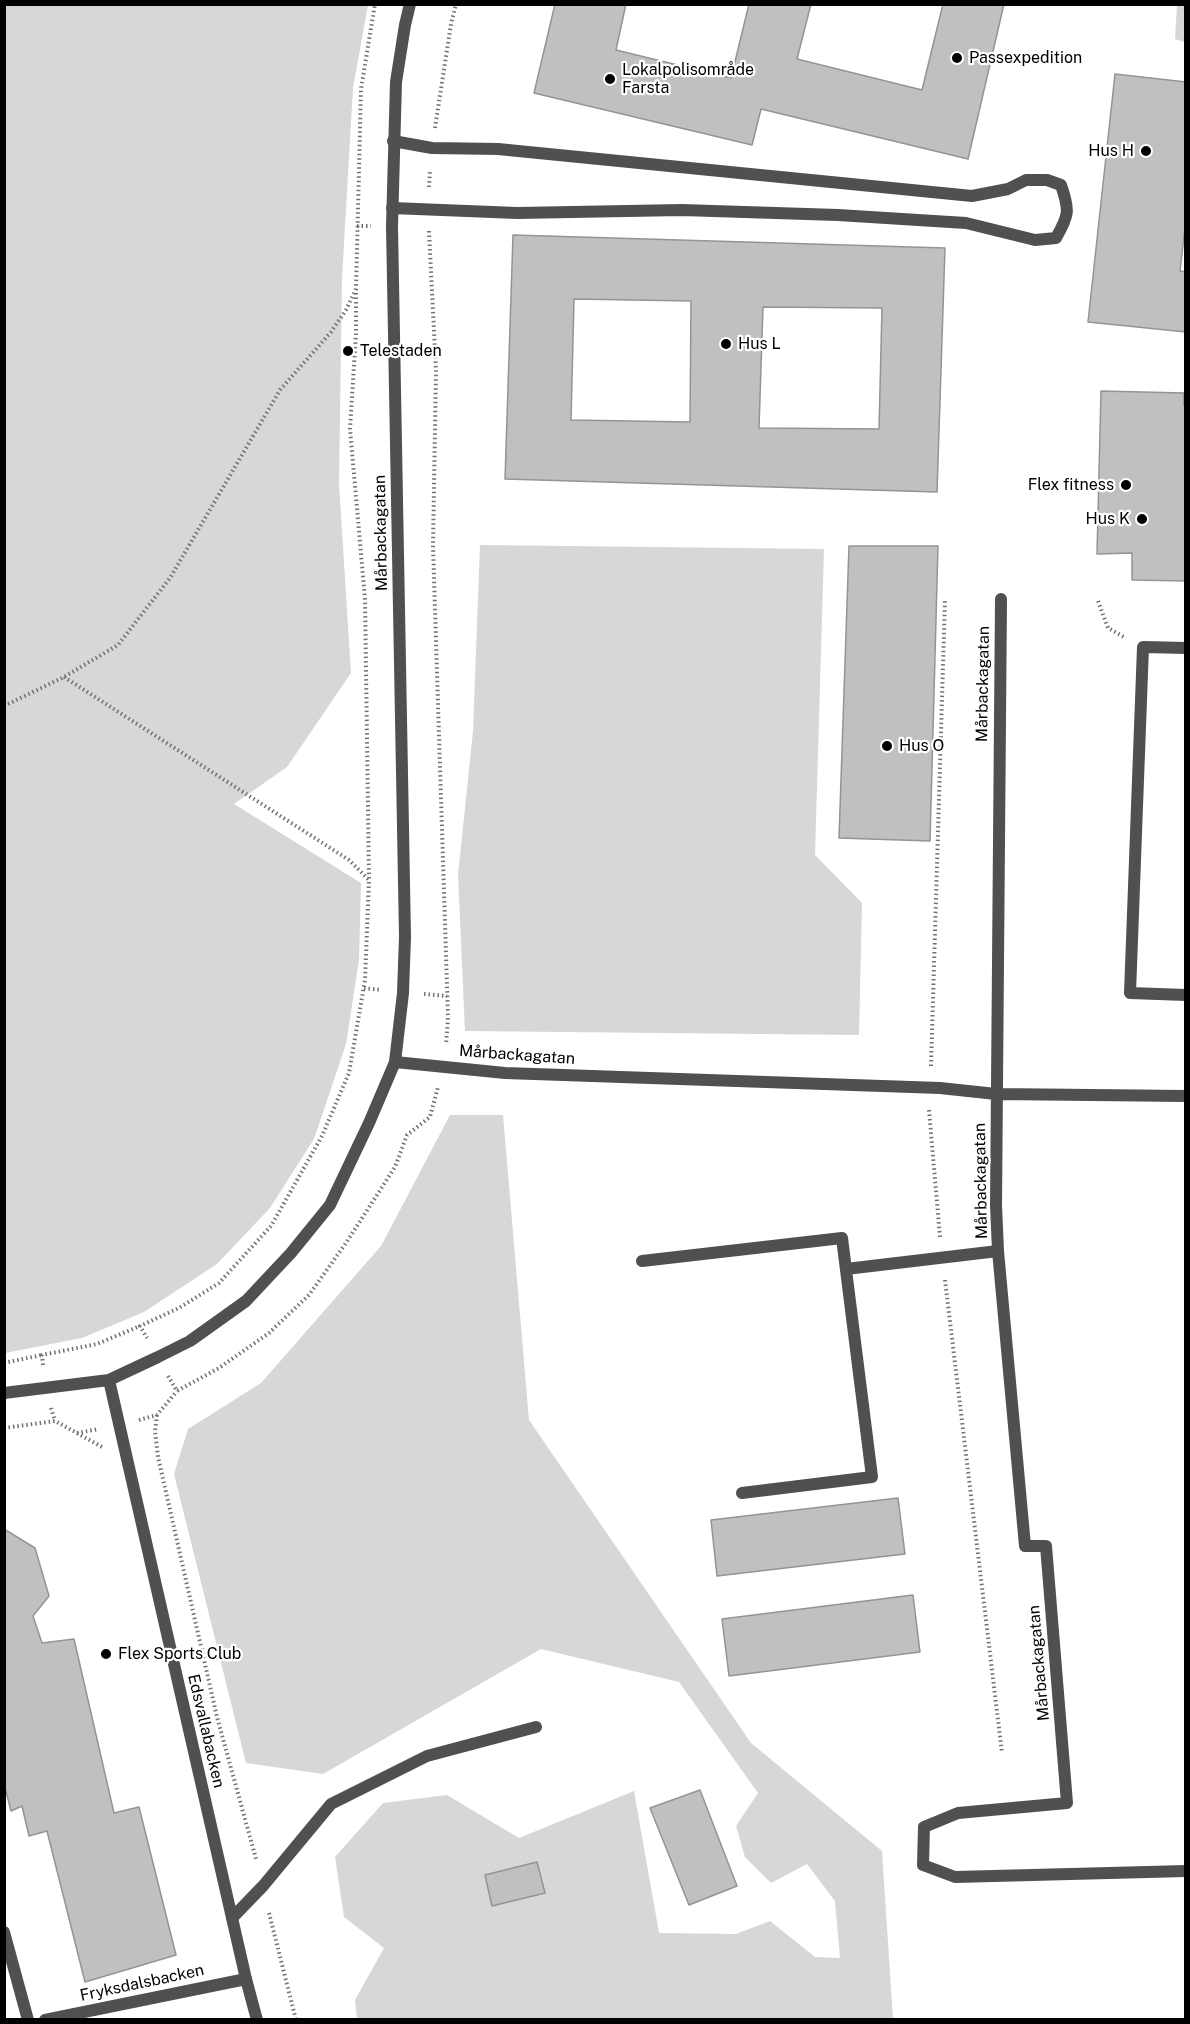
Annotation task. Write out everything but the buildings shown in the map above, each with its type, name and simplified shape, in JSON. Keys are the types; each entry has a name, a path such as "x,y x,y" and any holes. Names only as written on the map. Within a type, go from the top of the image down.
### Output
{"street":[{"name":"Mårbackagatan","path":"4,1393 109,1380 190,1341 246,1301 291,1253 330,1205 395,1062 403,993 405,937 392,208 396,82 410,4"},
{"path":"392,208 517,213 682,210 838,215 966,223 1035,240 1056,238 1066,220 1068,204 1061,185 1047,180 1026,180 1008,189 972,196 498,149 432,148 393,141"},
{"name":"Mårbackagatan","path":"1001,599 996,1094 998,1251 1025,1546 1046,1546 1067,1803 958,1813 924,1827 923,1865 955,1876 1185,1871"},
{"path":"1185,648 1143,647 1130,993 1185,995"},
{"name":"Mårbackagatan","path":"395,1062 505,1073 930,1088 996,1094 1185,1096"},
{"path":"642,1261 842,1238 872,1478 742,1493"},
{"path":"846,1269 998,1251"},
{"name":"Edsvallabacken","path":"109,1380 257,2019"},
{"path":"232,1918 263,1886 331,1804 427,1756 536,1727"},
{"path":"4,1932 28,2019"},
{"name":"Fryksdalsbacken","path":"45,2019 246,1979"}],"path":[{"path":"375,4 361,89 356,334 350,429 365,599 369,880 365,980 349,1073 322,1136 271,1226 219,1283 179,1308 140,1326 177,1391 219,1368 269,1333 309,1295 395,1167 407,1135 430,1117 444,1066 448,1017 433,546 436,371 428,211 432,148 456,4"},
{"path":"4,706 64,677 118,645 170,578 280,390 331,332 346,310 356,289"},
{"path":"945,599 928,1117 942,1258 1002,1753"},
{"path":"1098,601 1108,628 1143,647"},
{"path":"64,677 349,860 369,880"},
{"path":"4,1363 42,1355"},
{"path":"157,1415 155,1431 158,1457 217,1717 296,2019"}],"shaded area":[{"path":"5,4 368,5 353,88 342,278 339,484 351,673 287,767 234,804 361,883 359,960 346,1044 314,1139 270,1208 217,1264 144,1312 82,1338 5,1353"},
{"path":"1177,5 1185,5 1185,42 1175,39"},
{"path":"480,545 824,549 815,855 862,903 859,1035 465,1031 458,875 473,731"},
{"path":"450,1115 503,1115 529,1420 751,1743 882,1851 893,2019 357,2019 355,2000 384,1948 344,1917 335,1857 383,1803 447,1795 519,1838 634,1791 659,1933 736,1934 770,1921 815,1957 840,1958 835,1901 807,1864 771,1883 745,1857 736,1826 758,1793 679,1682 541,1649 323,1774 246,1763 174,1474 188,1429 261,1383 381,1246"}],"place":[{"name":"Passexpedition","path":"957,58"},
{"name":"Lokalpolisområde Farsta","path":"610,79"},
{"name":"Hus H","path":"1146,151"},
{"name":"Hus L","path":"726,344"},
{"name":"Telestaden","path":"348,351"},
{"name":"Flex fitness","path":"1126,485"},
{"name":"Hus K","path":"1142,519"},
{"name":"Hus O","path":"887,746"},
{"name":"Flex Sports Club","path":"106,1654"}]}
